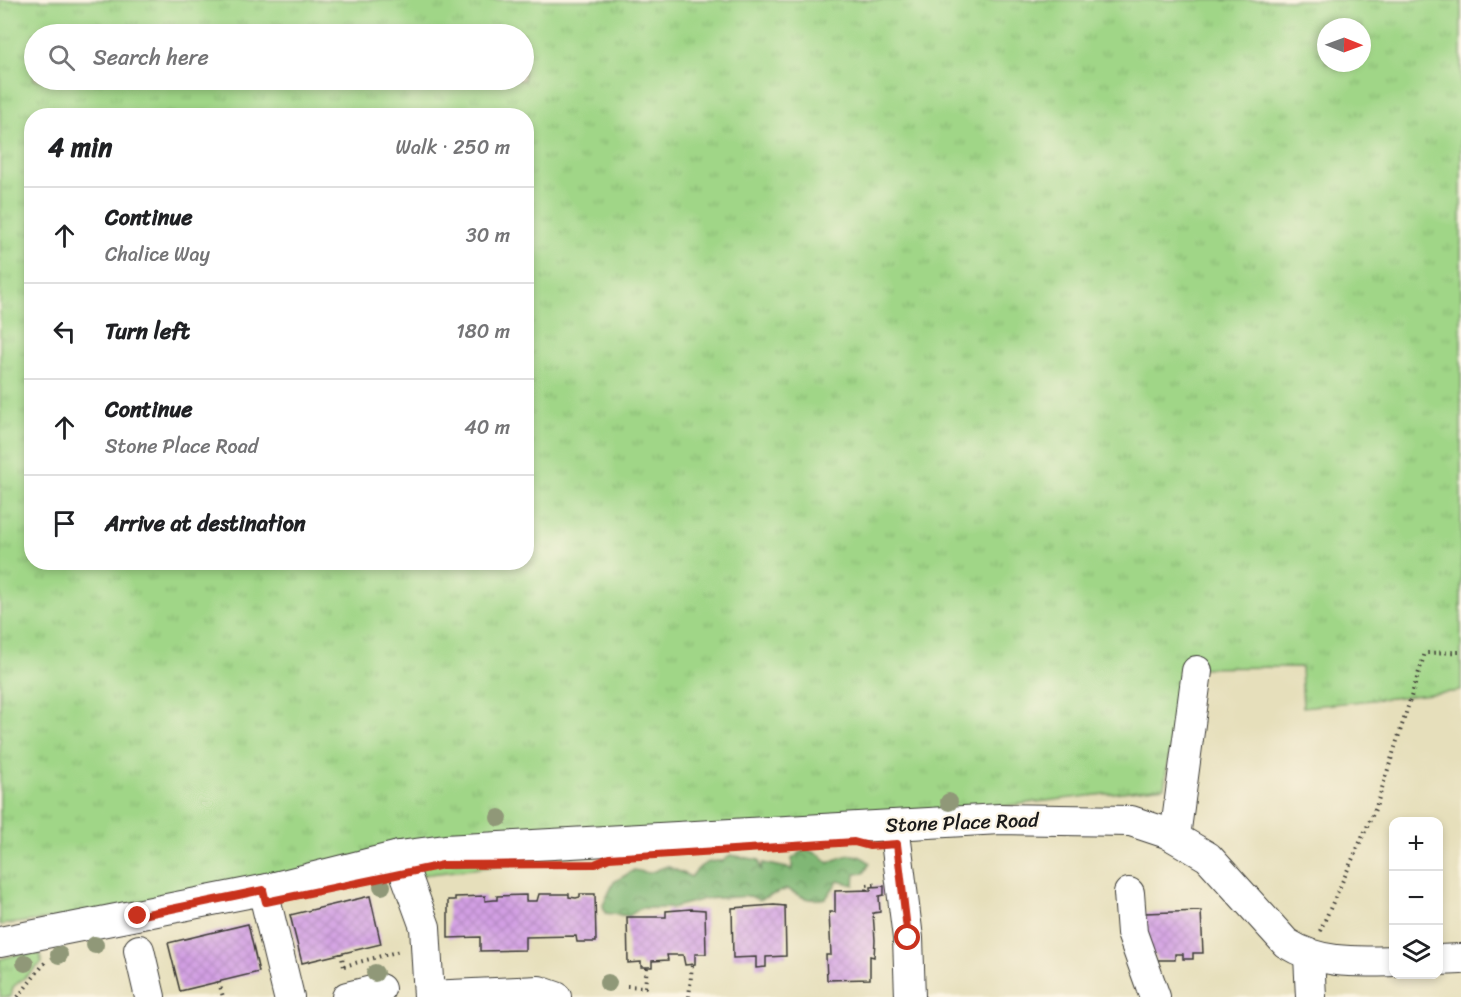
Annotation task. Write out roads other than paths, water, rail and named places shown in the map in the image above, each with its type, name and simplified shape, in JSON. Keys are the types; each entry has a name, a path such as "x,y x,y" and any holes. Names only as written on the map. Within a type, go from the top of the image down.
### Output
{"street":[{"path":"1175,837 1197,671"},
{"name":"Stone Place Road","path":"0,942 58,933 263,890 399,856 445,850 1015,818 1124,820 1146,825 1175,837 1213,862 1286,943 1309,956"},
{"path":"894,825 908,938 910,997"},
{"path":"399,856 425,927 429,996 539,991 556,997"},
{"path":"263,890 289,997"},
{"path":"1129,893 1131,933 1155,997"},
{"path":"140,950 150,997"},
{"path":"1311,997 1309,956 1328,960 1389,961"},
{"path":"1443,960 1461,959"},
{"path":"347,997 380,989"}]}
